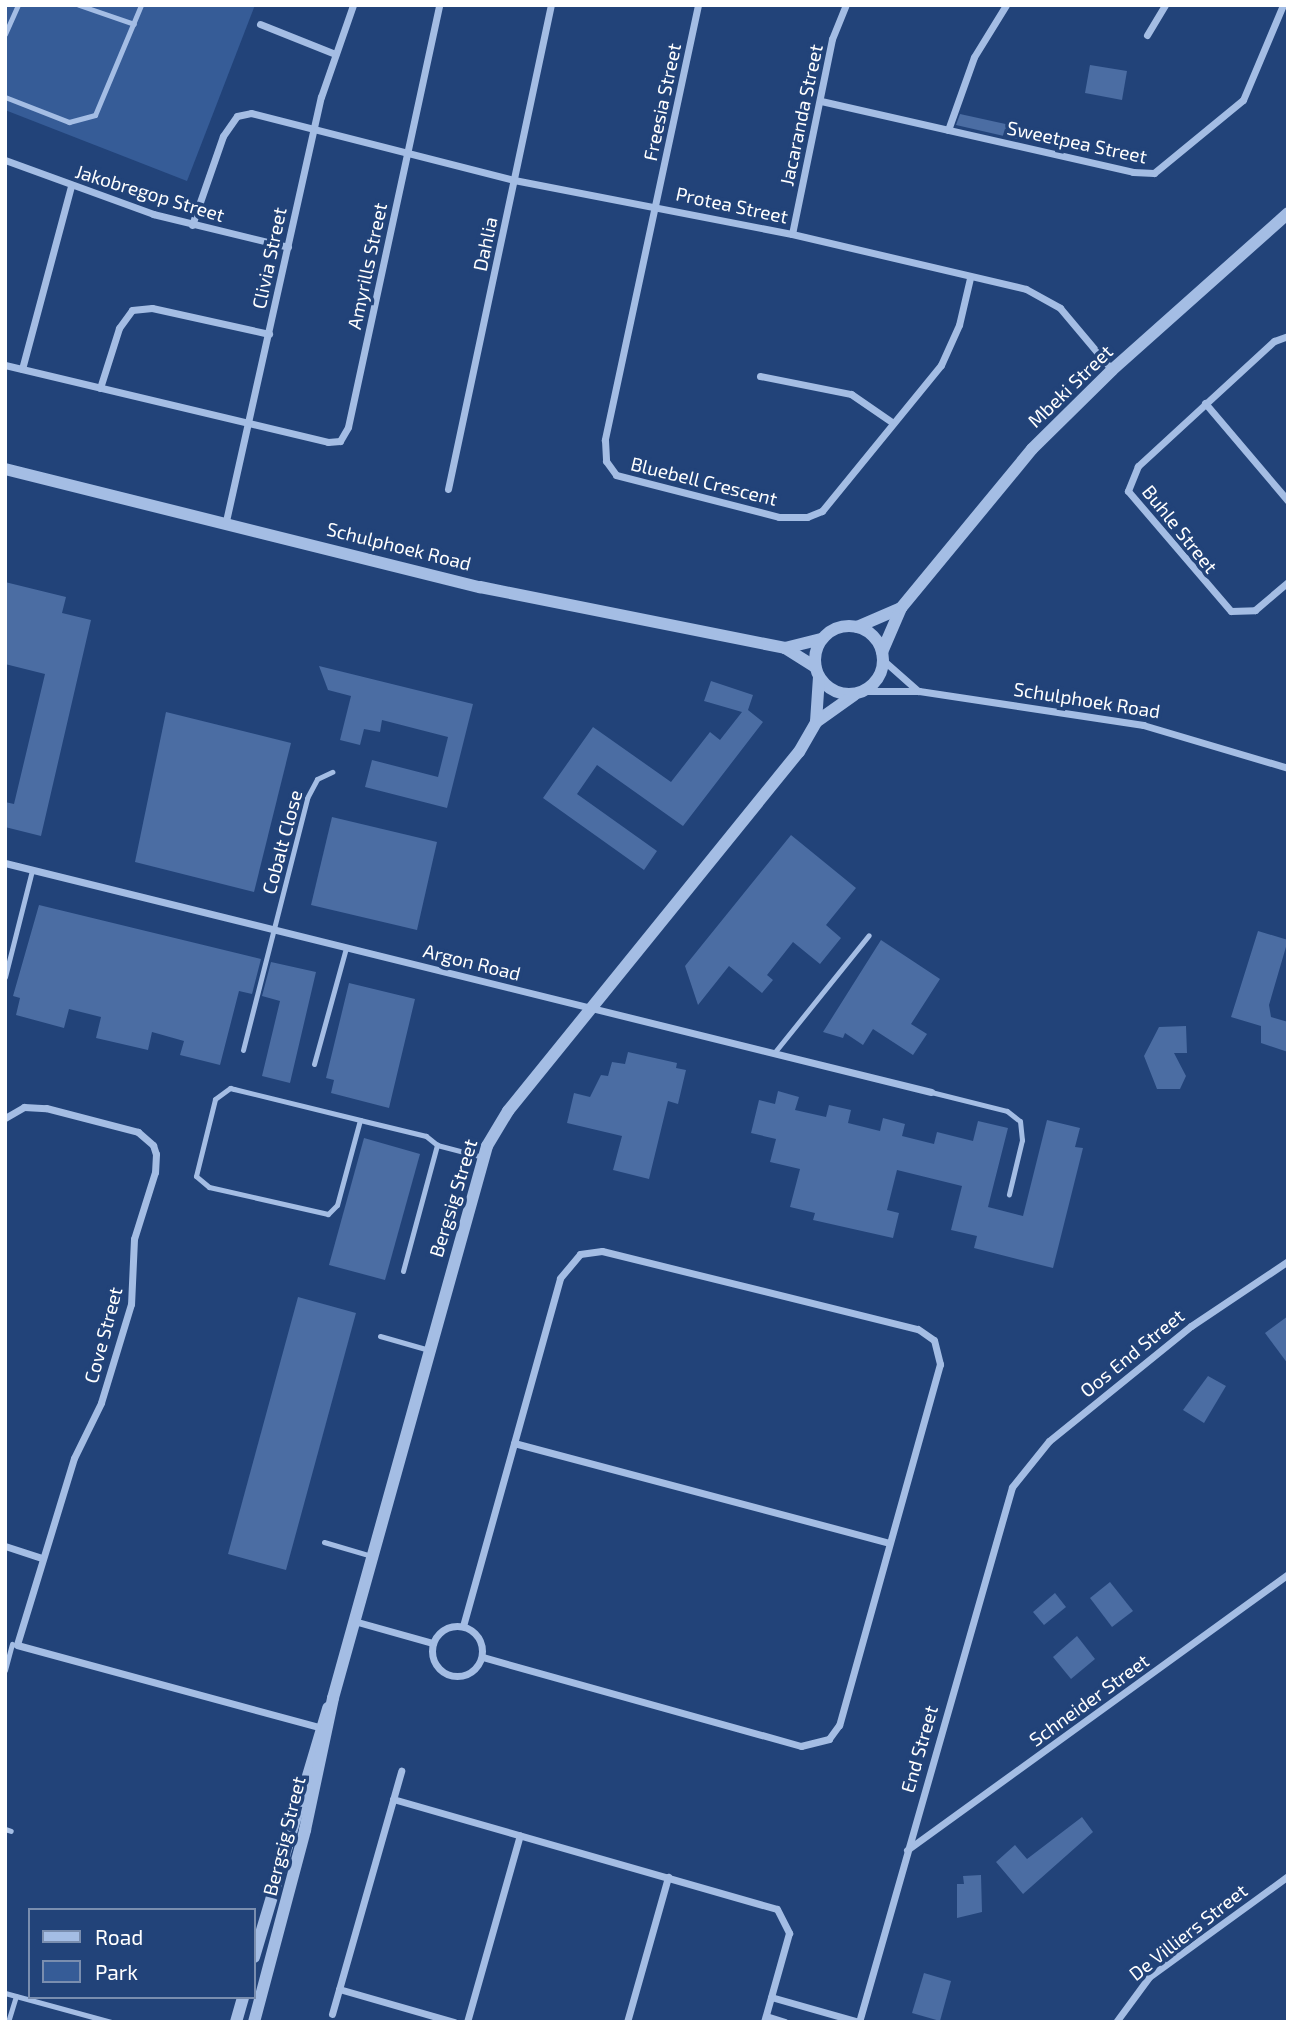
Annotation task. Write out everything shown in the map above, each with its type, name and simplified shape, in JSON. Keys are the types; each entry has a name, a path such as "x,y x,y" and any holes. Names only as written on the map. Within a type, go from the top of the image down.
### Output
{"street":[{"name":"Clivia Street","path":"226,521 313,132 335,54 353,5"},
{"name":"Amyrills Street","path":"249,424 328,442 345,436 439,5"},
{"name":"Dahlia","path":"448,489 551,5"},
{"name":"Freesia Street","path":"656,205 698,5"},
{"name":"Jacaranda Street","path":"792,234 832,38 846,5"},
{"path":"948,130 974,57 1006,5"},
{"path":"1147,35 1165,5"},
{"name":"Sweetpea Street","path":"821,101 1133,172 1163,170 1243,100 1283,5"},
{"path":"260,24 335,54"},
{"name":"Protea Street","path":"192,225 223,136 237,116 251,113 313,132 514,180 656,205 792,234 1044,297 1060,308 1112,370"},
{"name":"Jakobregop Street","path":"5,160 24,164 71,186 192,225 288,247"},
{"path":"22,369 71,186"},
{"name":"Bluebell Crescent","path":"656,205 605,440 606,461 616,475 779,517 807,517 834,501 947,354 970,278"},
{"name":"Mbeki Street","path":"883,656 901,608 1032,449 1112,370 1288,213"},
{"path":"100,388 118,328 132,310 152,308 269,334"},
{"name":"Buhle Street","path":"1288,336 1274,341 1132,473 1131,499 1231,611 1255,610 1288,582"},
{"path":"5,365 249,424"},
{"path":"761,376 851,394 893,423"},
{"path":"1205,403 1288,501"},
{"name":"Schulphoek Road","path":"5,469 226,521 480,587 785,648 822,639"},
{"name":"Mbeki Street","path":"857,627 901,608"},
{"path":"883,656 879,677 859,693 834,691 817,672 822,639 838,628 857,627 874,637 883,656 919,691"},
{"name":"Schulphoek Road","path":"785,648 817,672"},
{"name":"Bergsig Street","path":"816,722 817,672"},
{"name":"Schulphoek Road","path":"859,693 919,691 1143,725 1288,768"},
{"name":"Bergsig Street","path":"256,1951 333,1698 483,1157 499,1123 799,752 816,722 859,693"},
{"name":"Argon Road","path":"5,863 930,1092"},
{"name":"Cove Street","path":"5,1118 23,1107 46,1108 138,1132 153,1144 156,1154 134,1239 131,1304 101,1403 81,1438 15,1645"},
{"path":"463,1626 563,1270 587,1252 601,1251 918,1329 933,1340 940,1364 839,1725 829,1739 815,1745 801,1746 482,1657"},
{"name":"Oos End Street","path":"1012,1487 1049,1441 1191,1326 1288,1261"},
{"path":"514,1443 889,1543"},
{"name":"End Street","path":"859,2022 1012,1487"},
{"path":"5,1545 42,1558"},
{"name":"Schneider Street","path":"907,1851 1288,1574"},
{"path":"354,1621 433,1643"},
{"path":"463,1626 478,1637 482,1657 470,1673 450,1676 434,1663 433,1643 442,1631 463,1626"},
{"path":"15,1645 324,1728"},
{"name":"Bergsig Street","path":"254,2022 324,1728"},
{"path":"332,2014 401,1771"},
{"path":"393,1799 772,1906 782,1913 789,1933 765,2019 785,2022"},
{"path":"467,2022 520,1835"},
{"name":"De Villiers Street","path":"1116,2022 1149,1977 1288,1876"},
{"path":"628,2022 668,1877"},
{"path":"339,1989 454,2022"},
{"path":"771,1997 859,2022"},
{"path":"236,2022 242,1999"}],"lane":[{"path":"5,34 18,5"},
{"path":"79,5 134,24"},
{"path":"5,97 69,122 95,115 141,5"},
{"name":"Cobalt Close","path":"243,1050 276,930 307,798 317,779 332,772"},
{"path":"5,977 32,870"},
{"path":"774,1053 869,935"},
{"path":"314,1064 346,948"},
{"path":"360,1120 337,1205 328,1214 209,1188 195,1176 215,1098 225,1089 360,1120 426,1136 437,1145 483,1157"},
{"path":"930,1092 1007,1111 1020,1121 1022,1140 1009,1194"},
{"path":"403,1271 437,1145"},
{"path":"380,1336 429,1350"},
{"path":"324,1542 372,1556"},
{"path":"5,1642 15,1645 5,1670"},
{"path":"5,1993 111,2022"},
{"path":"8,2022 16,1996"}],"green space":[{"path":"5,5 255,5 187,181 5,110"}],"building":[{"path":"1090,65 1127,71 1122,100 1085,93"},
{"path":"960,114 1019,127 1017,139 956,125"},
{"path":"5,582 66,597 62,613 91,620 41,836 5,827 5,802 14,804 45,674 5,664"},
{"path":"319,666 473,704 447,808 365,787 372,760 438,777 448,737 382,720 380,732 364,729 360,745 340,740 351,696 328,690"},
{"path":"711,681 753,695 748,710 763,722 683,826 597,765 577,794 657,851 644,870 543,798 593,727 671,782 710,732 720,740 742,712 704,701"},
{"path":"166,712 291,743 254,892 135,862"},
{"path":"332,817 437,842 417,930 311,905"},
{"path":"791,835 856,888 826,925 841,938 820,964 793,942 767,975 773,980 762,993 729,966 698,1005 685,966"},
{"path":"39,905 261,959 252,994 239,991 220,1065 180,1055 184,1041 152,1032 148,1050 96,1038 101,1017 69,1009 64,1028 16,1015 20,998 13,996"},
{"path":"1258,931 1288,940 1269,1005 1271,1017 1288,1022 1288,1052 1261,1043 1261,1026 1231,1017"},
{"path":"881,940 940,979 911,1024 927,1034 913,1055 873,1029 863,1045 845,1033 843,1038 823,1032"},
{"path":"271,962 316,972 290,1083 262,1076 280,1001 262,996"},
{"path":"349,983 415,999 389,1108 331,1093 334,1080 326,1078"},
{"path":"1186,1026 1187,1053 1174,1053 1186,1076 1180,1089 1157,1089 1144,1056 1159,1027"},
{"path":"628,1052 677,1063 676,1068 686,1070 678,1104 668,1101 649,1179 613,1170 622,1136 567,1123 574,1093 590,1097 601,1075 608,1076 612,1062 625,1064"},
{"path":"778,1091 799,1097 795,1110 826,1117 829,1105 851,1110 848,1123 880,1131 883,1118 905,1124 902,1136 934,1144 937,1132 973,1141 978,1121 1008,1128 988,1207 1023,1216 1047,1120 1080,1128 1075,1147 1083,1148 1053,1268 974,1248 977,1236 951,1230 962,1186 897,1170 887,1210 899,1213 893,1238 813,1220 815,1213 790,1207 800,1169 770,1162 776,1139 751,1133 759,1100 775,1104"},
{"path":"364,1138 420,1154 385,1280 329,1265"},
{"path":"298,1297 356,1313 286,1570 228,1554"},
{"path":"1288,1316 1288,1364 1265,1333"},
{"path":"1208,1376 1226,1386 1204,1423 1183,1410"},
{"path":"1110,1582 1133,1611 1112,1627 1090,1598"},
{"path":"1055,1593 1066,1607 1044,1625 1033,1612"},
{"path":"1077,1636 1095,1659 1071,1679 1053,1657"},
{"path":"1082,1817 1093,1832 1023,1894 996,1862 1015,1845 1027,1859"},
{"path":"981,1875 982,1912 957,1918 957,1884 964,1884 963,1876"},
{"path":"924,1973 951,1981 940,2021 912,2013"}]}
